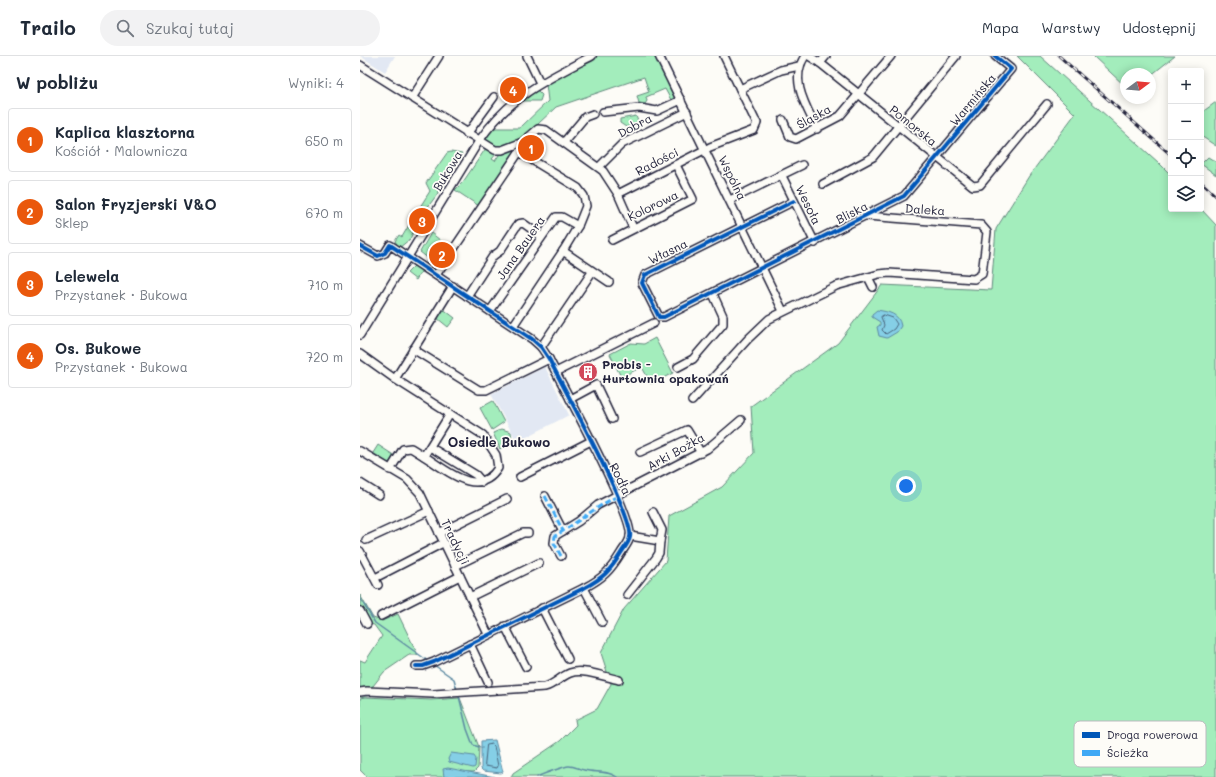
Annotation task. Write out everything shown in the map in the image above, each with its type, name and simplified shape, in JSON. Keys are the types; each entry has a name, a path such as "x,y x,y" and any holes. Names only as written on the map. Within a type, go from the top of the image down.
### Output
{"street":[{"path":"412,98 439,56"},
{"path":"527,56 540,83"},
{"name":"Bukowa","path":"360,335 479,141 506,108 520,96 540,83 592,56"},
{"name":"Wspólna","path":"659,56 783,311"},
{"path":"724,56 740,89 781,70 799,66"},
{"path":"805,56 799,66 802,98 817,129"},
{"name":"Pomorska","path":"809,56 859,94 970,186 978,186 1047,104"},
{"path":"820,63 826,56"},
{"name":"Śląska","path":"783,120 794,139 817,129 840,116 891,56"},
{"path":"823,184 873,156 956,56"},
{"name":"Warmińska","path":"937,158 1011,70 995,56"},
{"path":"360,65 467,134 495,150 502,150 523,142 535,131 541,129 564,142 604,171 618,194 633,228"},
{"name":"Radości","path":"618,194 705,149 751,131 756,127 755,120 740,89"},
{"path":"467,134 494,97"},
{"path":"603,112 639,108 657,111 681,100"},
{"name":"Dobra","path":"599,167 622,144 687,112"},
{"path":"564,142 585,117 593,114"},
{"path":"436,275 519,152 578,188 585,199 585,210 578,226 513,326"},
{"name":"Bliska","path":"556,372 656,320 664,318 713,294 887,206 908,193 937,158"},
{"name":"Kolorowa","path":"612,240 633,228 693,199 676,164"},
{"path":"730,200 802,165"},
{"name":"Wesoła","path":"782,176 814,243"},
{"name":"Własna","path":"656,320 642,283 645,275 794,201"},
{"path":"887,206 886,213 890,218"},
{"name":"Daleka","path":"867,216 982,226 986,229 987,234 984,271 977,278 895,273 879,274 868,277"},
{"name":"Jana Bauera","path":"490,311 541,236 556,217 562,217 578,226"},
{"path":"467,296 493,256 500,251 518,224 523,223 541,236"},
{"name":"Rodła","path":"360,246 378,256 385,253 390,245 513,326 541,347 570,399 618,496 628,520 630,536"},
{"path":"563,251 592,272 609,282"},
{"path":"541,347 592,272"},
{"path":"692,401 758,328 769,319 836,286 868,277 873,287"},
{"path":"395,379 453,286"},
{"path":"678,367 694,359 723,324 723,316 713,294"},
{"path":"413,349 479,390 486,390 549,359"},
{"path":"360,354 395,379 483,435 494,452 498,468 491,477 482,482 472,484 411,448 403,449 390,470"},
{"path":"570,399 596,385 612,419"},
{"path":"424,456 450,414"},
{"name":"Arki Bożka","path":"563,532 598,505 707,450 740,420"},
{"path":"640,452 687,430 701,453"},
{"path":"520,477 591,441"},
{"path":"430,447 476,476 482,482"},
{"name":"Tradycji","path":"360,451 414,486 431,512 443,543 488,634"},
{"path":"360,483 378,495"},
{"path":"544,496 563,532 555,536 554,540 560,556"},
{"path":"439,533 507,499"},
{"path":"366,540 431,512"},
{"path":"627,595 659,553 662,530 654,512"},
{"path":"455,566 523,533 528,533"},
{"path":"416,666 423,666 434,662 488,634 584,588 610,571 630,536 660,541"},
{"path":"360,551 376,582 443,543"},
{"path":"470,597 539,563"},
{"path":"380,616 460,576"},
{"path":"584,588 602,622"},
{"path":"542,608 568,659"},
{"path":"360,611 367,624"},
{"path":"505,626 526,667"},
{"path":"470,644 488,682"},
{"path":"360,692 433,694 545,687 554,684 567,674 574,672 588,673 619,680"}],"shaded area":[{"path":"360,56 395,56 385,72"},
{"path":"545,367 569,415 517,442 491,394"}],"green space":[{"path":"598,56 656,56 676,98 671,100 665,89 646,97 647,101 645,104 639,103 637,96 649,92 644,77 556,107 520,141 498,149 485,142 485,138 491,128 519,128 522,126 548,101 546,84"},
{"path":"1017,56 1040,56 1168,172 1168,212 1204,212 1216,225 1216,777 511,777 513,773 560,741 576,725 575,720 597,709 611,684 601,653 624,609 666,561 669,516 722,487 754,453 751,406 838,343 882,285 991,290 996,229 1029,176 1075,114"},
{"path":"1175,56 1156,71 1156,68 1120,68 1120,81 1094,57"},
{"path":"537,90 542,95 540,101 519,101"},
{"path":"1216,102 1216,146 1204,138 1204,111"},
{"path":"636,116 639,124 626,127 620,123 620,119"},
{"path":"486,148 497,153 492,159 495,161 499,155 498,153 513,149 515,151 479,206 455,190 463,182"},
{"path":"451,152 462,154 436,196 418,220 413,218 430,191 426,183 447,153"},
{"path":"1208,157 1216,162 1216,175 1204,166 1204,161"},
{"path":"412,220 414,221 413,226 415,228 410,239 399,248 395,241 399,235 402,237"},
{"path":"431,233 440,240 442,247 452,247 447,255 443,251 440,256 444,259 440,265 437,266 434,263 438,258 435,257 433,262 420,252"},
{"path":"414,266 422,270 416,280 407,273"},
{"path":"442,308 455,318 448,327 437,318"},
{"path":"655,338 673,373 651,384 642,367 621,377 610,354 631,343 644,344"},
{"path":"493,401 504,422 492,430 480,408"},
{"path":"502,429 511,432 512,440 500,449 493,433"},
{"path":"378,445 395,456 390,464 373,453"},
{"path":"360,595 373,618 382,621 398,614 418,655 409,655 384,672 373,686 360,689 360,660 365,662 382,636 374,625 370,624 360,606"},
{"path":"360,698 431,700 460,698 479,747 478,768 474,772 446,771 445,777 367,777 360,770"}],"water":[{"path":"877,310 892,314 898,318 900,322 901,326 897,332 887,338 879,336 877,327 880,325 880,322 872,317 872,314"},
{"path":"495,740 503,772 501,773 483,771 481,769 481,741"},
{"path":"451,753 474,756 476,759 475,767 473,768 449,762 448,759"},
{"path":"448,768 495,777 444,777 443,769"}],"waterway":[{"path":"360,598 375,623 428,661"},
{"path":"434,665 454,679 457,690"},
{"path":"459,696 467,729 473,745 482,748"},
{"path":"537,777 569,766 582,770 610,773 617,777"}],"railway":[{"path":"1059,56 1168,152"},
{"path":"1204,185 1216,196"}],"marked path":[{"path":"545,496 563,531"},
{"path":"561,556 554,543 555,536 618,496"}],"cycle path":[{"path":"794,201 645,275 642,283 659,317 664,317 904,196 1011,69 995,56"},
{"path":"360,246 378,256 385,253 390,245 532,339 541,347 582,421 610,479 628,525 630,537 628,543 606,574 596,581 434,662 423,666 416,666"}],"place":[{"name":"Os. Bukowe","path":"513,90"},
{"name":"Kaplica klasztorna","path":"531,148"},
{"name":"Lelewela","path":"422,221"},
{"name":"Salon Fryzjerski V&O","path":"442,255"},
{"name":"Probis - Hurtownia opakowań","path":"588,372"}],"district":[{"name":"Osiedle Bukowo","path":"499,442"}]}
